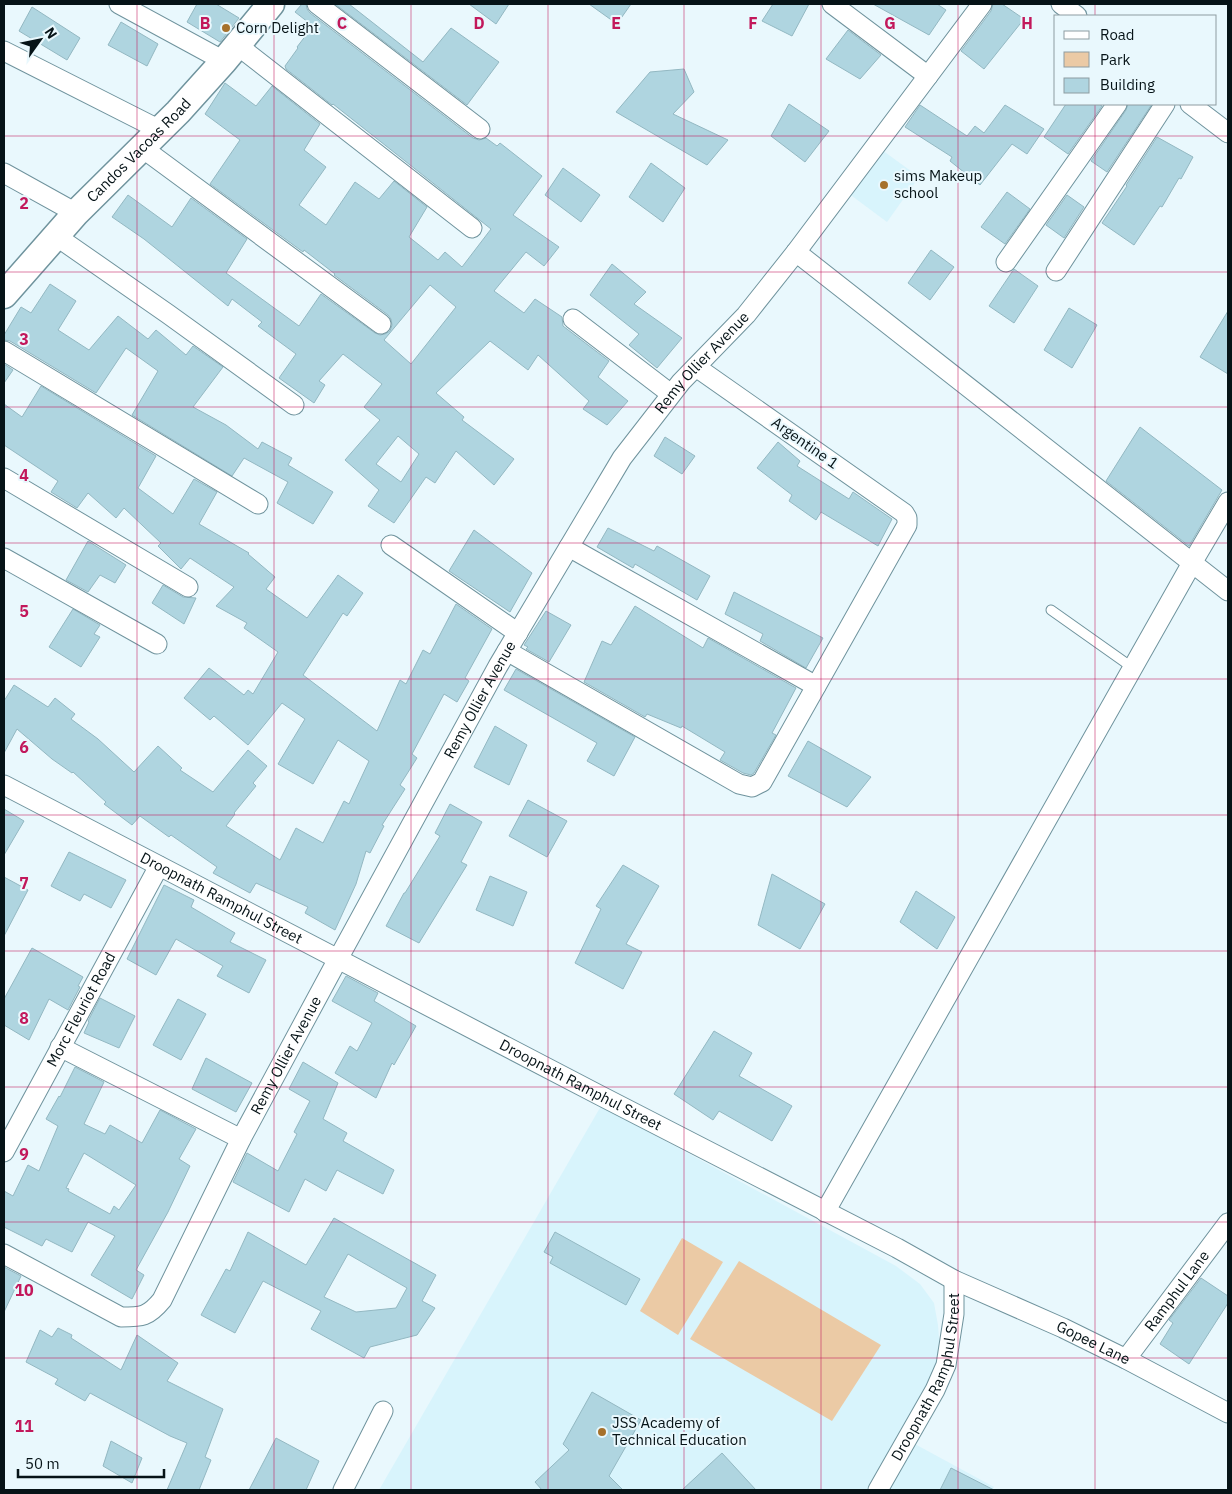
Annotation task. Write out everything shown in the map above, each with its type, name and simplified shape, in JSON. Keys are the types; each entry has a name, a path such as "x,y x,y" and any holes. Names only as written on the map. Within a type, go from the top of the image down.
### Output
{"main road":[{"name":"Candos Vacoas Road","path":"4,295 76,213 178,112 271,4"}],"street":[{"path":"119,4 230,53 472,228"},
{"path":"317,4 480,129"},
{"path":"832,4 928,76"},
{"name":"Remy Ollier Avenue","path":"4,1254 121,1317 141,1317 153,1312 162,1300 241,1139 507,651 622,458 671,394 746,315 796,252 982,4"},
{"path":"4,51 151,138 381,324"},
{"path":"1006,262 1116,105"},
{"path":"1056,270 1164,105"},
{"path":"1191,105 1228,133"},
{"path":"4,172 76,213"},
{"path":"56,236 168,314 294,406"},
{"path":"796,252 1228,591"},
{"path":"573,319 671,394"},
{"path":"4,351 258,504"},
{"name":"Argentine 1","path":"696,367 904,513 907,518 907,525 816,686"},
{"path":"4,478 188,587"},
{"path":"826,1212 1228,502"},
{"path":"391,545 518,633"},
{"path":"507,651 740,784 752,787 762,782 816,686 569,547"},
{"path":"4,558 157,644"},
{"name":"Droopnath Ramphul Street","path":"4,785 897,1248 954,1280 954,1314 946,1365 935,1390 878,1490"},
{"name":"Morc Fleuriot Road","path":"4,1152 159,866"},
{"path":"60,1047 241,1139"},
{"name":"Ramphul Lane","path":"1126,1359 1228,1223"},
{"name":"Gopee Lane","path":"954,1280 1054,1324 1126,1359 1228,1413"},
{"path":"343,1490 383,1410"}],"lane":[{"path":"1051,610 1133,668"}],"shaded area":[{"name":"sims Makeup school","path":"882,150 919,177 887,222 848,193"},
{"path":"601,1106 896,1266 920,1284 934,1303 940,1351 937,1378 876,1490 379,1490"},
{"path":"913,1443 994,1487 992,1490 887,1490"}],"green space":[{"path":"682,1238 723,1262 678,1335 640,1311"},
{"path":"739,1261 881,1345 832,1421 690,1339"}],"building":[{"path":"197,4 216,4 239,18 220,42 187,22"},
{"path":"302,4 306,4 310,13 473,138 479,140 486,138 497,146 500,143 542,176 513,215 559,247 544,266 526,252 494,291 524,313 535,299 562,317 563,326 609,361 598,377 628,401 607,425 583,409 589,401 538,355 528,370 490,341 436,393 464,417 462,420 514,459 494,485 456,451 435,483 426,477 394,523 368,506 379,490 345,460 380,420 364,407 382,384 343,354 319,381 325,385 314,403 279,378 296,354 258,326 262,322 232,299 228,306 144,239 112,217 128,195 172,227 191,198 247,239 226,273 299,326 321,294 375,333 380,335 390,331 392,325 388,315 304,250 303,252 210,184 240,140 205,114 225,83 256,106 272,86 320,124 304,150 326,167 299,205 326,225 355,182 379,199 394,181 427,207 409,237 438,260 445,252 462,267 491,229 286,69 285,66 313,26 295,12","holes":["430,285 456,307 411,364 384,340","398,436 419,454 401,482 376,464"]},
{"path":"335,4 349,4 423,62 451,28 499,62 467,105"},
{"path":"469,4 509,4 496,24"},
{"path":"589,4 631,4 617,24"},
{"path":"773,4 809,4 792,36 762,21"},
{"path":"873,4 937,4 946,10 929,35"},
{"path":"993,4 1002,4 1024,19 984,69 961,51 991,11"},
{"path":"32,7 80,38 67,60 19,31"},
{"path":"121,22 158,44 147,66 108,45"},
{"path":"848,30 881,55 860,79 826,59"},
{"path":"684,69 694,92 673,114 728,140 707,165 616,112 650,72"},
{"path":"789,104 829,131 805,162 771,136"},
{"path":"920,105 967,136 975,126 984,133 1005,105 1044,129 1027,154 1012,144 980,185 950,161 952,157 905,127"},
{"path":"1065,105 1102,106 1068,154 1044,137"},
{"path":"1128,105 1151,105 1107,172 1091,161"},
{"path":"1157,137 1193,157 1181,179 1179,178 1162,207 1160,206 1134,245 1102,223"},
{"path":"651,163 685,188 663,222 629,197"},
{"path":"563,168 600,195 581,222 545,195"},
{"path":"1007,192 1030,209 1005,244 981,227"},
{"path":"1067,195 1084,207 1064,238 1046,225"},
{"path":"931,250 954,267 930,300 908,283"},
{"path":"612,264 646,292 634,304 682,338 657,368 629,345 639,334 590,295"},
{"path":"1014,269 1038,286 1014,323 989,306"},
{"path":"50,284 76,301 58,330 89,350 118,316 148,339 156,330 186,355 193,346 223,367 193,407 226,425 258,449 262,442 292,458 288,465 333,492 313,524 277,503 288,482 244,458 232,476 132,415 158,371 126,348 96,393 10,341 4,340 4,335 21,307 31,313"},
{"path":"1069,308 1097,325 1072,368 1044,350"},
{"path":"1228,311 1228,374 1200,357"},
{"path":"4,364 13,370 4,383"},
{"path":"41,386 156,456 138,488 173,514 194,479 217,492 199,524 249,553 275,577 266,589 307,618 338,575 363,593 347,616 343,613 303,675 377,731 400,680 406,684 423,650 430,654 456,604 492,629 465,678 469,681 457,702 444,694 412,754 417,758 400,785 405,789 382,825 384,826 370,853 366,851 356,884 335,930 305,913 308,907 256,883 250,893 213,873 217,867 140,816 132,825 104,804 106,802 73,772 52,759 17,729 4,753 4,701 14,685 48,707 55,698 75,714 71,719 98,739 134,772 158,746 182,768 180,770 213,792 248,750 267,766 253,783 256,786 226,826 280,860 296,828 323,843 344,801 349,804 369,761 338,740 313,784 278,764 305,719 282,703 248,745 214,716 210,720 184,698 209,668 244,695 248,690 253,694 278,652 244,628 247,623 216,606 234,587 190,558 181,569 158,546 161,543 124,508 116,518 88,493 77,508 51,492 58,481 4,445 4,404 22,417"},
{"path":"1140,427 1222,490 1189,546 1106,481"},
{"path":"665,437 695,456 682,474 654,456"},
{"path":"778,442 800,461 797,466 849,499 853,492 892,519 878,546 821,512 816,520 789,501 792,495 757,468"},
{"path":"608,528 654,551 657,546 710,576 697,600 635,564 633,568 597,547"},
{"path":"474,530 532,573 510,612 449,571"},
{"path":"88,541 126,565 115,583 100,575 88,592 66,580"},
{"path":"163,585 183,597 196,598 184,624 152,603"},
{"path":"734,592 823,638 806,668 760,641 763,634 725,614"},
{"path":"635,606 703,648 708,638 796,688 772,733 776,735 754,773 751,775 743,773 720,760 725,752 682,726 681,728 647,714 645,717 584,682 602,641 611,645"},
{"path":"73,609 100,625 94,634 100,637 81,667 49,647"},
{"path":"546,611 571,625 549,662 526,649 528,647 524,645"},
{"path":"516,669 635,737 614,776 587,761 597,743 504,690"},
{"path":"495,726 527,745 509,785 474,767"},
{"path":"808,741 871,777 847,807 788,776"},
{"path":"528,800 567,821 547,857 509,836"},
{"path":"450,804 482,822 461,862 467,865 419,943 386,926 404,893 440,836 435,833"},
{"path":"4,809 24,821 4,855"},
{"path":"69,852 126,880 111,908 84,894 80,901 51,886"},
{"path":"623,865 659,886 626,944 642,952 623,989 575,963 601,909 596,906"},
{"path":"772,874 825,904 800,949 758,925"},
{"path":"490,876 527,892 513,926 476,910"},
{"path":"4,877 28,890 4,936"},
{"path":"164,885 194,900 191,907 235,933 230,942 266,960 249,993 217,976 223,966 176,939 156,975 127,959"},
{"path":"916,891 955,917 937,949 900,922"},
{"path":"32,948 83,977 68,1010 49,999 29,1040 4,1025 4,999"},
{"path":"346,976 378,993 374,1001 416,1026 394,1065 392,1063 376,1098 335,1073 350,1046 357,1051 372,1023 332,1001"},
{"path":"100,998 135,1016 119,1048 84,1033"},
{"path":"178,999 206,1014 181,1060 153,1045"},
{"path":"714,1031 752,1053 739,1076 792,1106 772,1141 719,1111 713,1120 674,1094"},
{"path":"206,1058 252,1083 236,1112 192,1089"},
{"path":"303,1062 338,1083 323,1119 347,1133 343,1141 394,1170 383,1194 337,1170 326,1191 305,1179 289,1212 233,1182 247,1153 278,1171 297,1134 294,1132 310,1101 289,1089"},
{"path":"75,1067 104,1082 84,1124 105,1134 110,1125 142,1143 160,1110 196,1129 179,1159 190,1166 168,1212 136,1270 144,1275 132,1299 91,1275 115,1236 88,1222 72,1252 46,1239 42,1246 4,1227 4,1191 13,1196 28,1165 39,1171 58,1126 46,1119 60,1097","holes":["84,1153 136,1185 119,1210 114,1206 110,1214 68,1191 69,1189 66,1188"]},
{"path":"334,1218 436,1275 422,1301 435,1308 417,1335 370,1347 364,1358 311,1329 321,1311 263,1281 235,1333 201,1315 226,1269 230,1271 248,1232 306,1265","holes":["348,1254 407,1288 396,1308 356,1312 324,1297"]},
{"path":"555,1232 640,1279 626,1305 550,1263 553,1257 544,1252"},
{"path":"4,1267 21,1276 4,1312"},
{"path":"1201,1278 1228,1296 1228,1303 1189,1364 1160,1344 1173,1323 1169,1320"},
{"path":"58,1328 72,1335 71,1338 121,1370 137,1335 178,1363 167,1381 223,1409 205,1457 211,1460 199,1490 167,1490 187,1443 170,1436 90,1393 85,1401 55,1384 58,1379 26,1362 40,1330 52,1337"},
{"name":"JSS Academy of Technical Education","path":"592,1392 641,1420 609,1476 623,1490 542,1490 535,1482 569,1450 563,1444"},
{"path":"276,1438 319,1461 306,1490 249,1490"},
{"path":"111,1441 142,1458 132,1483 103,1466"},
{"name":"JSS Academy of Technical Education","path":"722,1453 756,1490 682,1490"},
{"path":"951,1468 994,1490 940,1490"}],"place":[{"name":"Corn Delight","path":"226,28"},
{"name":"sims Makeup school","path":"884,185"},
{"name":"JSS Academy of Technical Education","path":"602,1432"}]}
